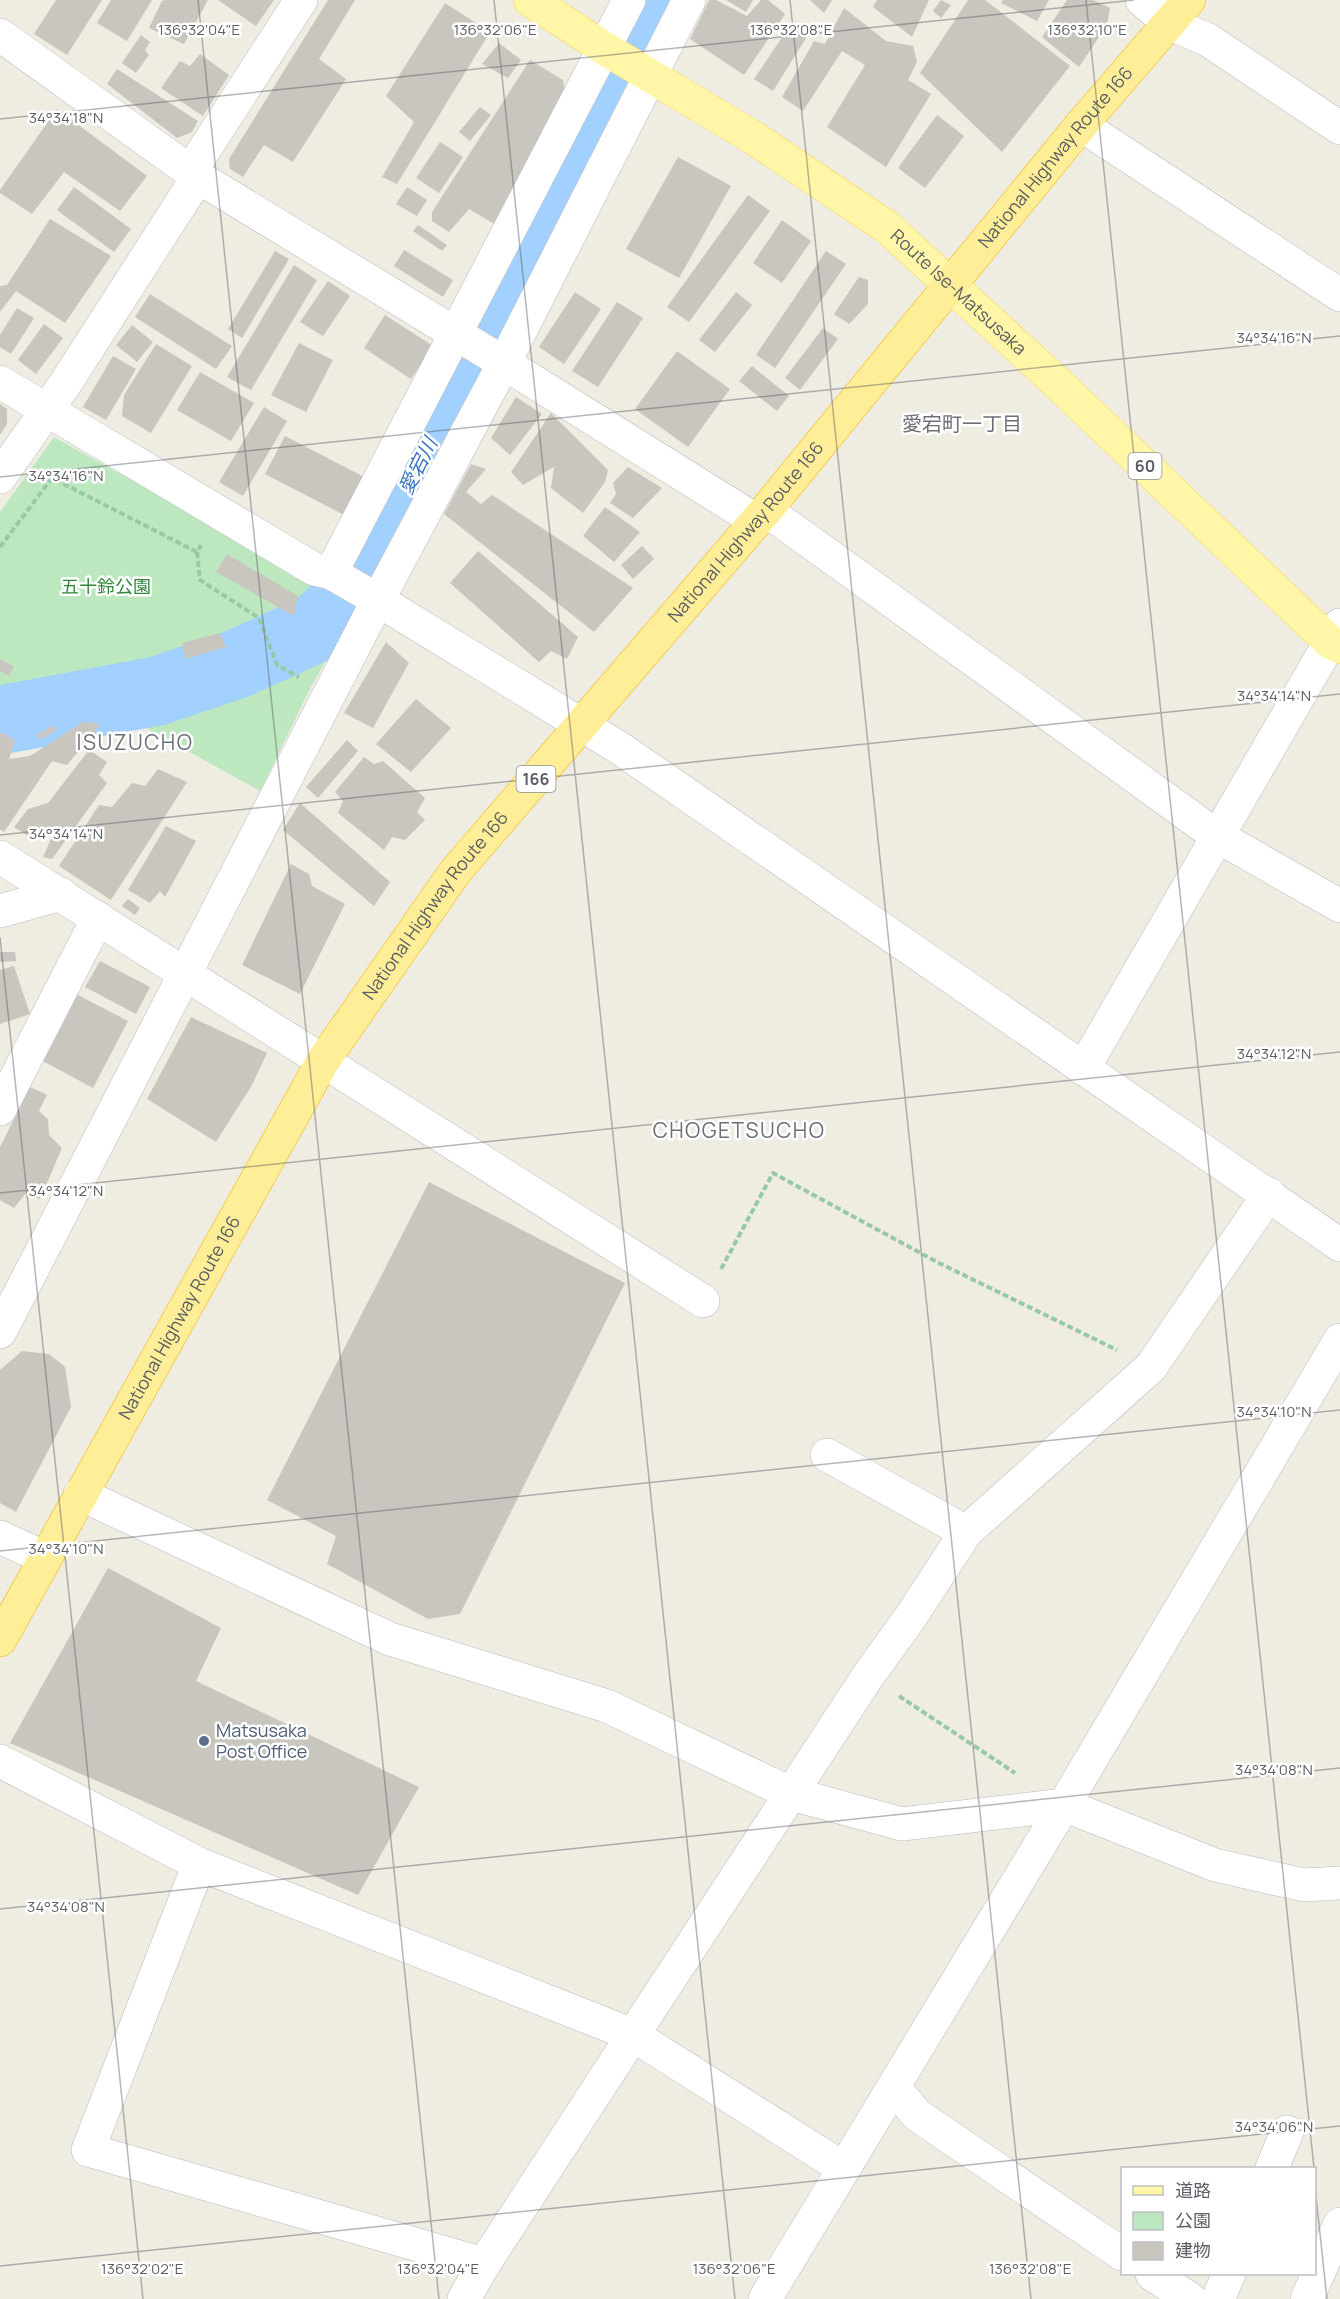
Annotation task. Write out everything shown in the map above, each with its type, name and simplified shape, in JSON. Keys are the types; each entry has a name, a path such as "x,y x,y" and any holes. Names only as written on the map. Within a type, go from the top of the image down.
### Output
{"highway":[{"name":"National Highway Route 166","path":"0,1640 323,1061 455,873 762,515 1080,125 1179,12"}],"main road":[{"name":"Route Ise-Matsusaka","path":"530,0 605,49 754,138 887,227 1337,638"}],"street":[{"path":"0,477 46,411 301,0"},
{"path":"331,573 458,335 629,0"},
{"path":"0,1332 186,975 374,598 503,362 689,0"},
{"path":"1142,0 1179,12 1208,40 1340,128"},
{"path":"0,35 194,175 762,515 1217,836 1340,906"},
{"path":"1080,125 1340,295"},
{"path":"0,382 314,568 331,573 374,598 618,747 1340,1245"},
{"path":"1083,1069 1217,836 1337,638"},
{"path":"0,857 703,1301"},
{"path":"0,911 61,894"},
{"path":"0,1110 98,918"},
{"path":"464,2299 484,2264 868,1676 910,1618 966,1533 1151,1367 1269,1194"},
{"path":"765,2299 1064,1805 1340,1340"},
{"path":"827,1455 966,1533"},
{"path":"80,1494 390,1640 607,1706 792,1794 902,1824 1064,1805 1215,1865 1304,1886 1340,1883"},
{"path":"0,1537 45,1558"},
{"path":"0,1761 199,1864 633,2035 843,2168"},
{"path":"199,1864 88,2150 484,2264"},
{"path":"894,2087 917,2115 1121,2253"},
{"path":"1273,2167 1287,2132"},
{"path":"1307,2299 1340,2224"},
{"path":"1154,2275 1190,2299"},
{"path":"1218,2299 1229,2275"}],"path":[{"path":"0,547 52,478 197,552"},
{"path":"202,543 197,552 200,580 258,618 277,665"},
{"path":"703,1301 773,1173 939,1263 1151,1367"},
{"path":"868,1676 1064,1805"}],"green space":[{"name":"五十鈴公園","path":"54,437 212,525 354,611 312,685 260,791 72,687 9,692 0,686 0,512"}],"building":[{"path":"56,0 102,0 67,55 34,34"},
{"path":"111,0 152,0 127,41 97,23"},
{"path":"208,0 184,44 149,28 162,1"},
{"path":"218,0 274,0 256,26"},
{"path":"328,0 355,0 319,59 346,79 293,162 264,145 243,177 230,169 229,159"},
{"path":"709,0 716,0 747,16 761,0 768,0 785,14 744,75 690,39"},
{"path":"726,0 753,0 746,12"},
{"path":"810,0 832,0 824,13"},
{"path":"877,0 929,0 912,37 873,7"},
{"path":"941,0 951,5 941,18 933,11"},
{"path":"968,0 985,0 1070,66 1002,152 920,73"},
{"path":"1003,0 1049,0 1037,21 1001,3"},
{"path":"1067,0 1093,0 1110,8 1107,25 1079,67 1042,37"},
{"path":"445,3 490,32 397,184 382,177 414,122 386,96"},
{"path":"844,8 886,41 913,46 917,62 908,80 931,94 886,167 827,127 865,65 842,51 803,111 782,97 814,41 825,44"},
{"path":"791,24 808,35 773,91 754,79"},
{"path":"141,35 150,42 145,50 149,55 136,73 122,63"},
{"path":"499,43 521,60 508,78 482,64"},
{"path":"200,54 229,75 203,116 161,88 180,61 190,66"},
{"path":"530,60 563,80 565,92 496,225 469,209 449,232 432,221 432,212"},
{"path":"117,69 198,121 192,132 177,138 107,84"},
{"path":"480,107 491,115 470,141 459,132"},
{"path":"57,109 147,176 120,211 64,172 32,214 0,193"},
{"path":"937,115 964,136 925,188 898,168"},
{"path":"440,142 463,157 439,193 416,178"},
{"path":"678,157 731,186 679,278 626,249"},
{"path":"74,187 131,229 114,252 57,210"},
{"path":"407,187 427,200 417,216 396,204"},
{"path":"748,195 770,211 689,322 667,307"},
{"path":"50,219 111,256 65,323 16,291 0,312 0,286 7,285"},
{"path":"782,220 811,241 782,283 753,263"},
{"path":"418,225 447,245 442,251 413,231"},
{"path":"404,250 453,280 443,297 394,266"},
{"path":"275,251 289,259 242,338 228,329"},
{"path":"826,251 846,264 775,368 756,355"},
{"path":"294,265 317,280 251,390 227,377"},
{"path":"859,277 868,280 868,304 849,324 834,314"},
{"path":"328,281 350,296 323,336 300,322"},
{"path":"575,292 601,309 564,364 539,347"},
{"path":"736,292 752,305 715,352 699,340"},
{"path":"150,294 232,346 216,369 135,317"},
{"path":"617,302 643,318 598,387 572,371"},
{"path":"17,308 34,318 11,354 0,347 0,335"},
{"path":"385,315 433,346 411,379 364,348"},
{"path":"44,324 63,338 36,374 18,360"},
{"path":"132,325 153,342 137,362 116,345"},
{"path":"823,328 838,339 800,390 785,378"},
{"path":"299,343 333,360 306,412 271,395"},
{"path":"156,344 192,366 151,433 122,416 124,395"},
{"path":"677,351 730,389 688,447 635,409"},
{"path":"113,356 136,369 106,420 83,407"},
{"path":"752,366 789,396 777,411 739,381"},
{"path":"200,372 254,403 231,441 177,410"},
{"path":"516,397 542,414 510,455 491,438"},
{"path":"0,404 7,409 7,424 0,435"},
{"path":"264,407 287,421 243,496 219,482"},
{"path":"551,413 608,470 605,482 583,513 551,488 554,467 523,485 511,472"},
{"path":"285,436 364,477 344,515 265,474"},
{"path":"471,464 486,469 466,492 481,504 492,495 633,588 594,632 444,514"},
{"path":"628,467 662,488 633,518 610,503 616,494 613,483"},
{"path":"605,507 640,532 614,562 583,536"},
{"path":"642,546 654,559 633,579 621,565"},
{"path":"478,551 578,637 567,659 551,651 539,662 450,583"},
{"path":"227,554 298,596 294,616 216,572"},
{"path":"220,633 226,647 186,659 182,643"},
{"path":"386,642 409,663 373,728 344,713"},
{"path":"0,659 14,666 9,676 0,671"},
{"path":"416,699 451,728 411,772 376,744"},
{"path":"83,722 101,724 67,765 52,761 4,832 0,829 0,733 4,733 15,741 9,759 30,756"},
{"path":"54,725 57,730 40,740 37,735"},
{"path":"347,740 358,751 318,798 306,787"},
{"path":"89,750 107,762 99,775 107,783 52,859 43,857 54,832 46,827 35,840 14,827 28,809 48,803"},
{"path":"364,757 374,764 383,761 425,798 417,812 425,820 405,840 392,837 384,850 338,813 343,801 335,792"},
{"path":"158,769 187,782 111,900 59,866 99,805 112,807 132,783 145,786"},
{"path":"300,803 390,882 374,906 283,830"},
{"path":"166,826 196,841 165,897 160,891 150,903 128,890"},
{"path":"291,864 309,874 312,886 345,904 300,994 242,965"},
{"path":"128,899 140,908 135,915 122,906"},
{"path":"0,952 15,952 16,961 0,962"},
{"path":"100,961 150,987 136,1014 85,987"},
{"path":"14,966 30,1014 0,1024 0,970"},
{"path":"76,994 128,1021 93,1088 41,1060"},
{"path":"191,1017 267,1053 252,1085 216,1142 147,1099"},
{"path":"30,1087 47,1095 39,1111 48,1119 49,1135 62,1148 40,1199 25,1194 14,1208 0,1200 0,1147"},
{"path":"429,1182 625,1283 460,1614 428,1619 327,1564 336,1536 267,1500"},
{"path":"22,1351 49,1354 65,1367 71,1407 16,1512 0,1503 0,1370"},
{"path":"108,1568 221,1628 196,1681 419,1787 358,1895 10,1743"}],"waterway":[{"name":"愛宕川","path":"0,720 157,691 237,664 318,627 352,593 659,0"}],"place":[{"name":"Matsusaka Post Office","path":"204,1741"}],"district":[{"name":"愛宕町一丁目","path":"962,424"},
{"name":"ISUZUCHO","path":"135,743"},
{"name":"CHOGETSUCHO","path":"739,1131"}]}
